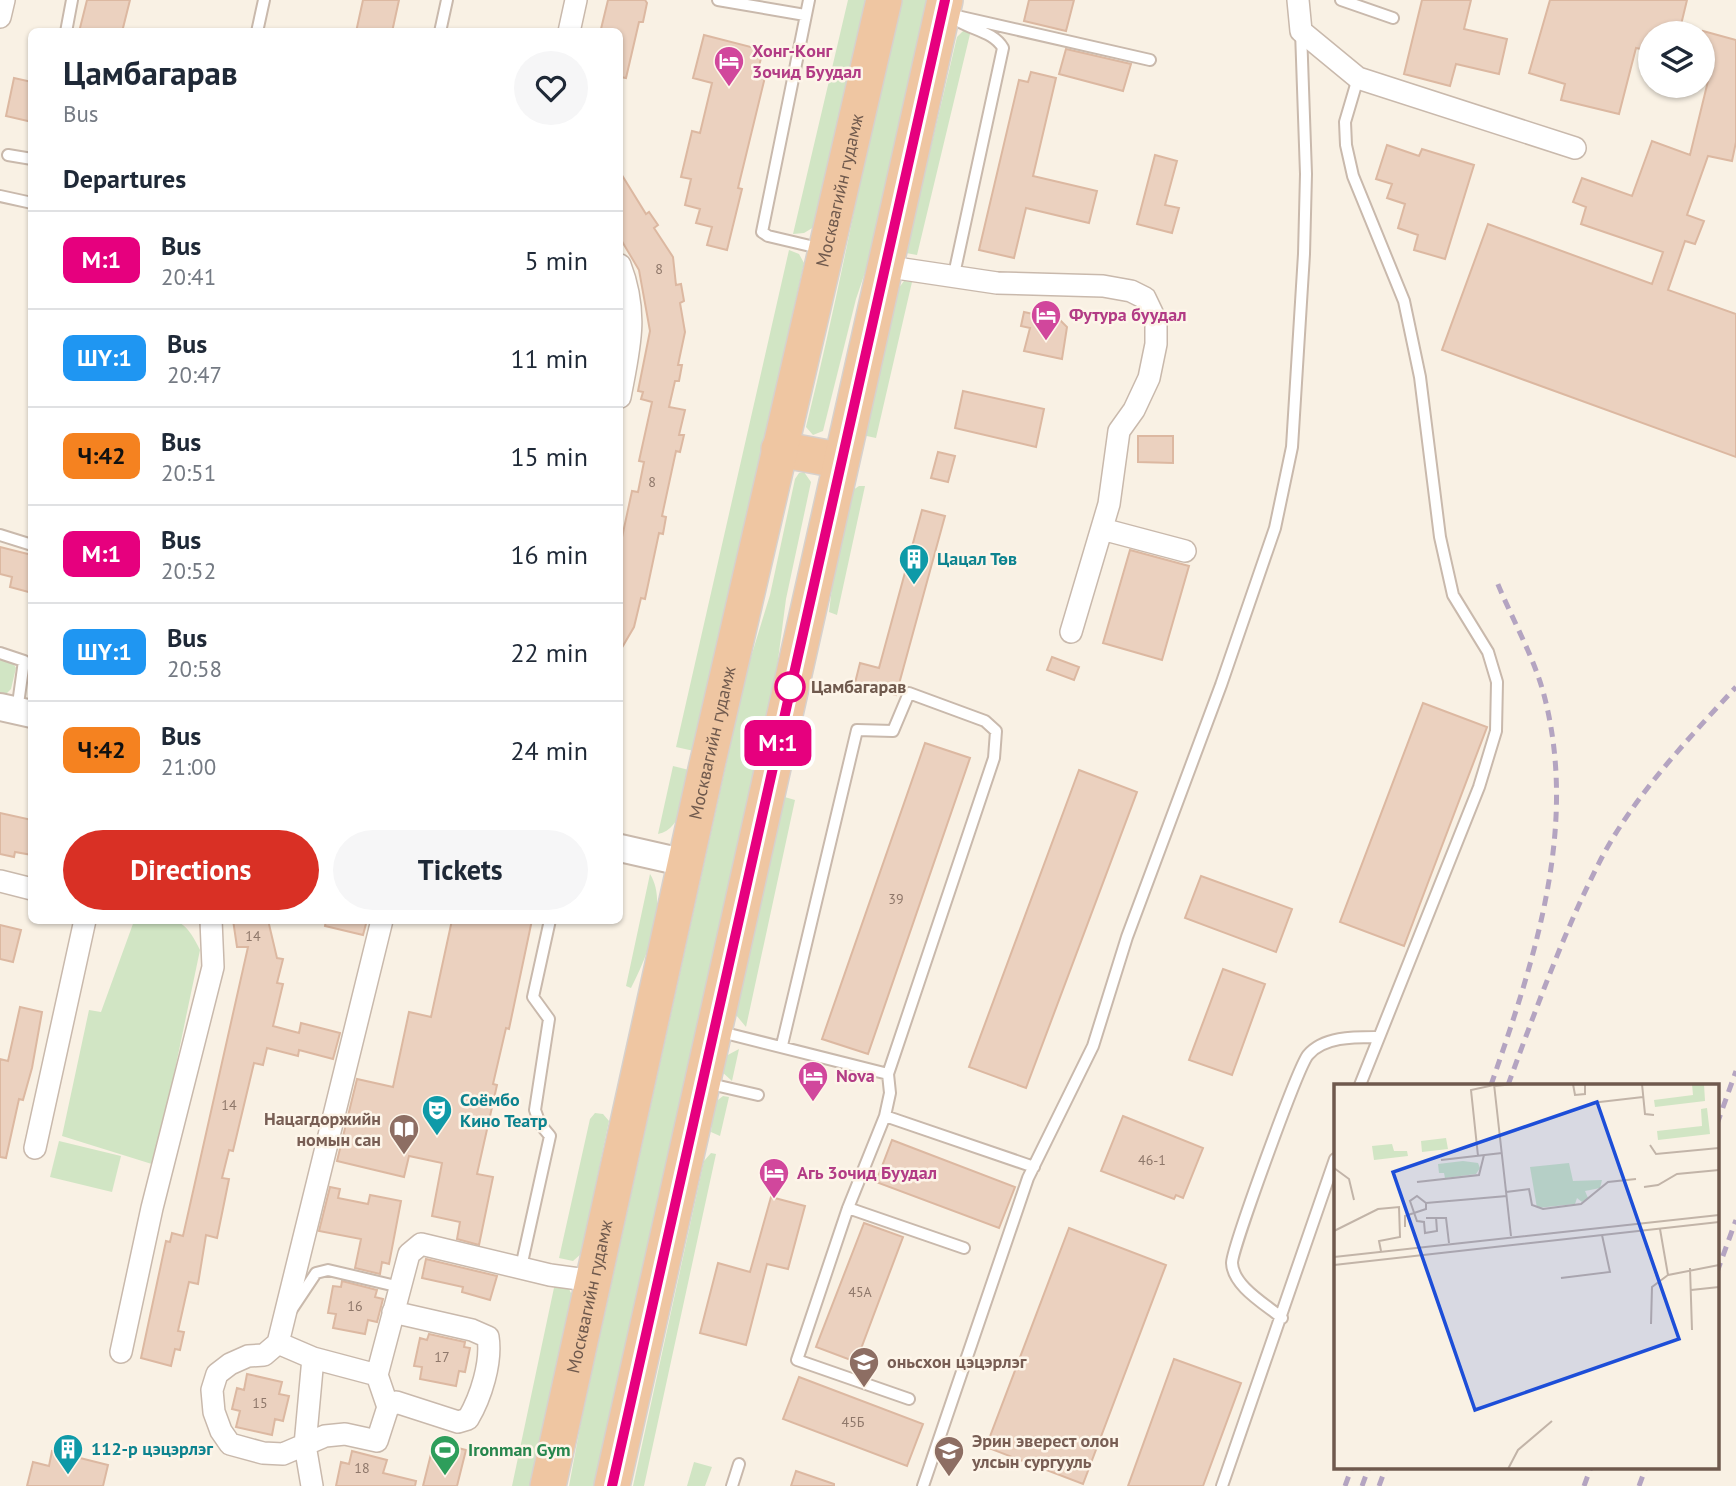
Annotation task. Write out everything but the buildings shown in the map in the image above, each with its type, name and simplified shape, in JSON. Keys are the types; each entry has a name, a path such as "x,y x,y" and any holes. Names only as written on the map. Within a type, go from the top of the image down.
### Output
{"highway":[{"name":"Москвагийн гудамж","path":"548,1486 779,449 884,0"},
{"path":"612,1486 838,460 945,9"},
{"path":"779,449 838,460"}],"street":[{"path":"0,17 4,0"},
{"path":"570,28 576,0"},
{"path":"1298,0 1301,31 1358,78 1575,148"},
{"path":"883,266 997,284 1103,286 1131,291 1145,298 1156,321 1156,344 1149,378 1119,431 1109,504 1071,632"},
{"path":"623,274 629,292 633,331 623,382"},
{"path":"1102,529 1185,551"},
{"path":"623,849 686,863"},
{"path":"0,881 28,888"},
{"path":"35,1148 84,924"},
{"path":"121,1352 152,1208 213,967 211,924"},
{"path":"381,924 278,1343 264,1355 248,1356 230,1364 217,1374 212,1390 214,1412 220,1431 230,1444 255,1452 283,1454 325,1436 345,1434 377,1441 388,1406 377,1375 409,1254 421,1244 594,1281"},
{"path":"388,1406 396,1402 458,1422 468,1419 475,1408 491,1351 488,1337 472,1330 393,1312"},
{"path":"278,1343 313,1358 377,1375"},
{"path":"312,1486 305,1445 313,1358"}],"lane":[{"path":"67,28 72,0"},
{"path":"258,28 264,0"},
{"path":"441,28 447,0"},
{"path":"718,0 805,15"},
{"path":"809,0 762,232 768,236 826,250"},
{"path":"1340,0 1393,18"},
{"path":"945,9 1150,60"},
{"path":"945,9 964,27 999,41 1003,48 1003,61 953,279"},
{"path":"923,1486 1034,1167 1096,1036 1127,937 1266,555 1283,495 1292,447 1304,254 1306,174 1301,31"},
{"path":"1358,78 1345,122 1346,145 1353,176 1404,301 1420,377 1440,537 1453,596 1488,652 1497,682 1496,731 1479,787 1360,1084"},
{"path":"8,155 28,158"},
{"path":"0,196 28,202"},
{"path":"0,535 28,544"},
{"path":"0,653 24,662 16,711"},
{"path":"782,1045 857,730 893,731 909,693 985,720 997,735 994,758 888,1073 890,1093 885,1116 848,1208 797,1360 909,1399"},
{"path":"521,1267 550,1136 540,1124 535,1110 549,1019 533,998 549,924"},
{"path":"714,1030 888,1073"},
{"path":"1282,1318 1236,1276 1232,1262 1240,1235 1294,1084 1308,1055 1342,1038 1379,1037"},
{"path":"702,1082 758,1094"},
{"path":"885,1116 1034,1167"},
{"path":"1222,1486 1334,1162"},
{"path":"848,1208 964,1248"},
{"path":"284,1320 316,1273 328,1270 400,1287"},
{"path":"732,1486 739,1464"}],"green space":[{"path":"848,0 866,0 814,227 804,233 793,234"},
{"path":"899,0 931,0 876,240 856,299 823,431 813,435 806,427"},
{"path":"965,29 971,30 917,255 906,253 957,37"},
{"path":"789,250 799,254 804,263 694,751 676,747"},
{"path":"904,281 912,282 876,438 862,435 898,289"},
{"path":"804,472 811,482 786,599 776,675 603,1458 593,1486 569,1486 747,670 770,595 795,479 799,473"},
{"path":"859,486 865,486 837,615 829,612 836,555 850,492"},
{"path":"0,660 13,663 16,668 11,689 6,694 0,692"},
{"path":"673,766 689,770 682,808 673,825 658,834"},
{"path":"781,796 795,800 746,1027 736,1015 736,1005"},
{"path":"650,874 657,900 656,916 649,947 631,988 626,986"},
{"path":"133,924 181,924 187,929 200,950 155,1165 62,1136 89,1010 101,1012"},
{"path":"739,1049 732,1081 721,1071 724,1057"},
{"path":"723,1096 729,1097 720,1136 711,1132 714,1103"},
{"path":"595,1113 603,1114 609,1121 581,1254 573,1261 559,1258 590,1119"},
{"path":"59,1141 121,1156 112,1192 50,1177"},
{"path":"711,1153 716,1154 644,1486 633,1486 704,1161"},
{"path":"555,1283 567,1285 572,1295 530,1486 512,1486"},
{"path":"694,1462 712,1467 705,1486 687,1486"}],"railway":[{"path":"1491,1084 1536,942 1547,893 1557,795 1554,745 1544,695 1529,652 1497,582"},
{"path":"1508,1084 1563,942 1614,836 1663,769 1736,687"},
{"path":"1718,1121 1736,1071"},
{"path":"1718,1269 1736,1220"},
{"path":"1345,1486 1352,1468"},
{"path":"1362,1486 1369,1468"},
{"path":"1379,1486 1386,1468"},
{"path":"1584,1486 1591,1468"},
{"path":"1639,1486 1646,1468"}],"bus line":[{"name":"М:1","path":"612,1486 727,977 838,460 945,0"}],"place":[{"name":"Хонг-Kонг 3очид Буудал","path":"729,88"},
{"name":"Футура буудал","path":"1046,342"},
{"name":"Цацал Төв","path":"914,586"},
{"name":"Цамбагарав","path":"790,687"},
{"name":"Nova","path":"813,1103"},
{"name":"Соёмбо Кино Театр","path":"437,1137"},
{"name":"Нацагдоржийн номын сан","path":"404,1156"},
{"name":"Агь 3очид Буудал","path":"774,1200"},
{"name":"оньсхон цэцэрлэг","path":"864,1389"},
{"name":"112-р цэцэрлэг","path":"68,1476"},
{"name":"Ironman Gym","path":"445,1477"},
{"name":"Эрин эверест олон улсын сургууль","path":"949,1478"}]}
